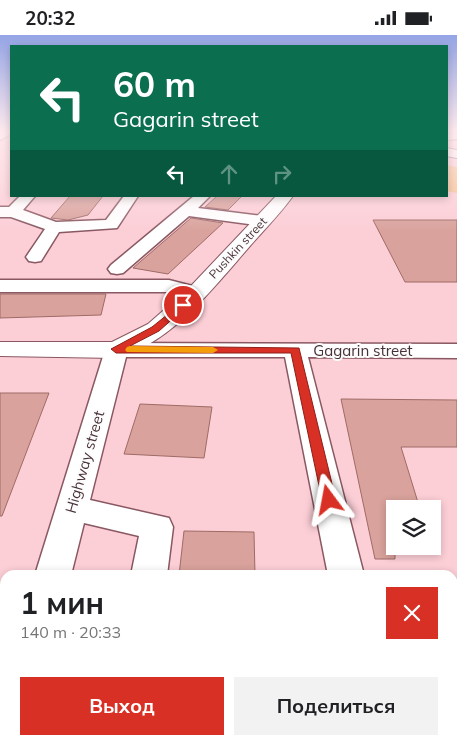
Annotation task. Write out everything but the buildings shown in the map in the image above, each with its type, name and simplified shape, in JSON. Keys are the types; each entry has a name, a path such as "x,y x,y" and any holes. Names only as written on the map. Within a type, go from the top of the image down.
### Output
{"main road":[{"name":"Pushkin street","path":"116,349 156,329 197,293 284,197"},
{"name":"Gagarin street","path":"0,349 116,349"}],"street":[{"path":"6,212 27,197"},
{"path":"6,212 54,227 111,225 129,197"},
{"path":"117,269 202,197"},
{"path":"186,211 263,221"},
{"path":"35,257 54,227"},
{"path":"0,286 168,286 197,293"},
{"name":"Gagarin street","path":"116,349 457,351"},
{"name":"Highway street","path":"54,570 116,349"},
{"path":"295,350 345,570"},
{"path":"72,508 157,527 150,570"}],"shaded area":[{"path":"448,165 457,167 457,193 448,191"}],"slow traffic":[{"path":"130,350 213,350"}],"route":[{"path":"183,305 156,329 116,349 295,350 329,500"}]}
